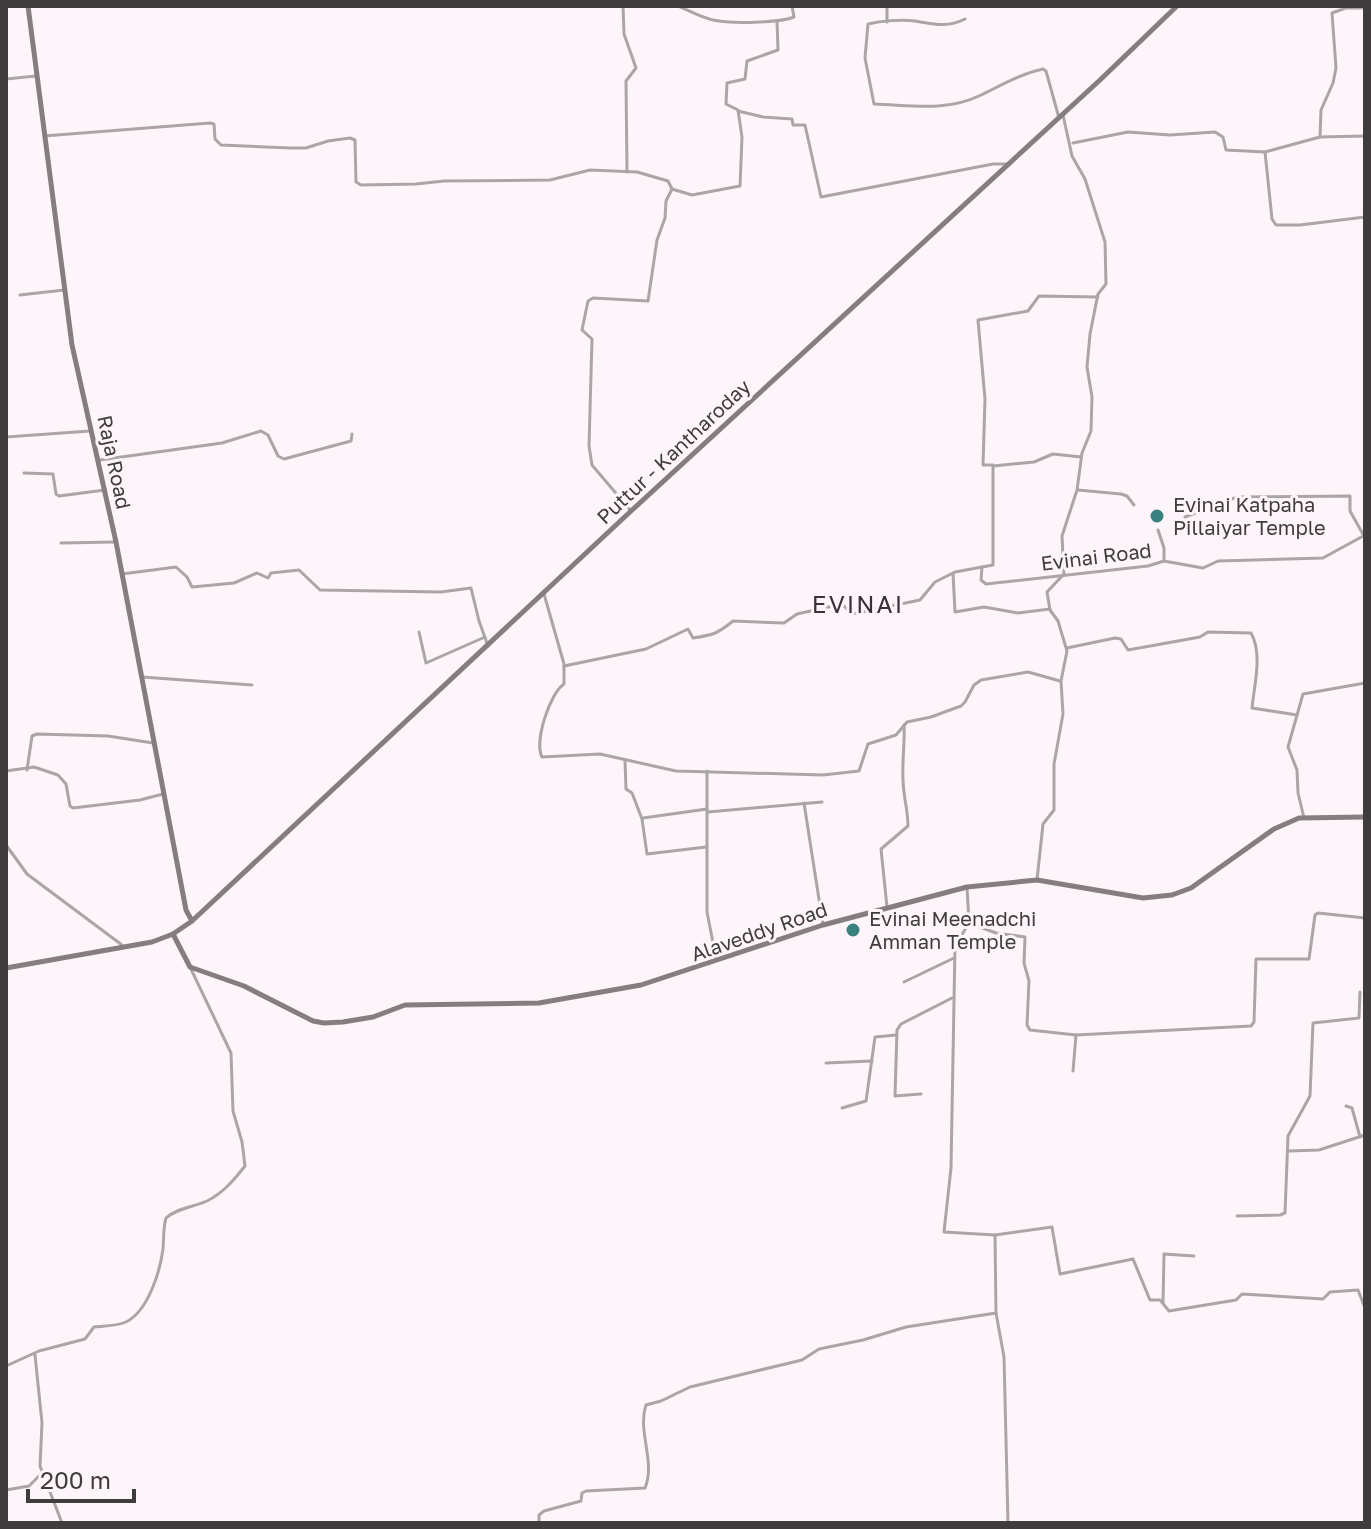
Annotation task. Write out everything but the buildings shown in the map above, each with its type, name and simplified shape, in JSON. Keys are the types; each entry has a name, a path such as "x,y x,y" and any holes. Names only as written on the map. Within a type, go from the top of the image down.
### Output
{"street":[{"name":"Raja Road","path":"28,6 72,345 106,490 186,910 192,921"},
{"path":"623,6 624,34 636,68 626,81 627,172"},
{"path":"678,6 712,20 777,22 794,17 792,6"},
{"path":"887,6 887,23"},
{"name":"Puttur - Kantharoday","path":"6,968 125,947 173,934 192,921 1177,6"},
{"path":"1320,137 1321,110 1336,68 1332,13 1346,7 1365,8"},
{"path":"965,19 946,25 924,25 912,21 868,24 865,58 874,104 916,108 948,105 979,96 1043,69 1071,143 1072,156 1085,179 1105,242 1106,284 1098,297 1087,354 1092,397 1091,431 1081,457 1077,490 1062,536 1064,574 1048,589 1050,609 1058,621 1067,648 1061,681 1063,714 1054,764 1054,810 1043,824 1037,880"},
{"path":"777,22 778,50 747,61 745,79 727,83 726,104 738,111 792,119 793,125 805,125 821,197 993,164 1009,164"},
{"path":"6,79 36,76"},
{"path":"44,136 210,123 214,124 215,139 221,145 306,148 328,141 355,140 356,182 361,185 547,180 590,170 637,172 668,181 672,189 692,195 740,186 742,137 738,111"},
{"path":"1071,143 1128,132 1171,135 1215,132 1223,137 1226,150 1265,152 1320,137 1365,136"},
{"path":"1265,152 1273,223 1300,225 1365,217"},
{"path":"631,511 592,465 589,446 592,339 582,330 588,301 593,298 648,301 657,240 672,189"},
{"path":"20,295 65,290"},
{"path":"1081,457 1053,454 1034,462 983,465 985,399 978,320 1028,311 1039,296 1098,297"},
{"path":"6,437 92,430"},
{"path":"99,460 222,443 261,431 268,435 279,458 284,459 351,441 352,434"},
{"path":"564,666 646,649 688,629 693,638 711,636 723,631 733,621 784,623 797,614 842,604 852,614 920,600 935,582 953,573 993,565 993,466"},
{"path":"24,473 53,474 59,496 106,490"},
{"path":"1077,490 1121,494 1134,505"},
{"path":"1185,517 1237,497 1350,496 1350,511 1364,535"},
{"path":"1158,530 1164,548 1164,561"},
{"name":"Evinai Road","path":"982,567 981,580 986,584 1148,566 1164,561 1203,568 1218,561 1323,558 1364,535"},
{"path":"61,543 116,542"},
{"path":"122,574 176,567 192,587 234,583 257,573 268,578 271,573 292,568 299,570 320,590 441,592 471,588 488,646"},
{"path":"953,573 955,612 984,607 1018,613 1050,609"},
{"path":"544,594 564,666 564,684 557,689 540,734 539,753 542,757 600,754 676,771 850,773 859,771 868,744 896,735 904,723 961,706 974,685 990,677 1028,672 1061,681"},
{"path":"419,632 426,663 485,637"},
{"path":"1067,648 1115,638 1121,639 1128,650 1200,637 1208,632 1251,633 1255,647 1256,681 1252,708 1297,715"},
{"path":"142,677 252,685"},
{"path":"1304,818 1297,770 1288,747 1303,694 1365,683"},
{"path":"887,907 881,849 908,826 903,779 904,723"},
{"path":"27,770 32,736 37,734 108,736 154,743"},
{"path":"625,760 626,789 632,793 642,819 647,854 706,847"},
{"path":"6,771 34,767 58,775 66,784 73,808 163,794"},
{"path":"707,771 707,912 717,961"},
{"path":"643,818 822,802"},
{"path":"804,803 823,925"},
{"name":"Alaveddy Road","path":"190,967 244,986 313,1021 324,1023 373,1017 405,1005 539,1003 641,985 823,925 967,887 1037,880 1143,898 1172,895 1191,888 1274,829 1304,818 1365,817"},
{"path":"6,845 27,874 125,947"},
{"path":"967,887 969,923 955,946 954,958 951,1168 944,1232 995,1235 1052,1227 1060,1274 1133,1259 1150,1300 1160,1300 1169,1311 1236,1300 1242,1294 1323,1299 1330,1292 1358,1290 1365,1308"},
{"path":"969,923 996,933 1025,937 1024,963 1029,981 1027,1025 1030,1030 1076,1035 1251,1026 1254,1022 1256,959 1310,958 1315,915 1318,913 1365,918"},
{"path":"6,1366 57,1345 85,1339 94,1327 119,1324 133,1317 154,1286 163,1253 166,1218 218,1194 245,1166 233,1111 231,1053 173,934"},
{"path":"904,982 954,958"},
{"path":"1237,1216 1285,1213 1290,1130 1310,1096 1313,1023 1359,1018 1360,992"},
{"path":"921,1094 895,1096 896,1035 901,1024 953,998"},
{"path":"842,1108 866,1101 875,1037 896,1035"},
{"path":"1073,1071 1076,1035"},
{"path":"826,1063 872,1061"},
{"path":"1289,1151 1319,1150 1362,1136 1352,1108 1346,1106"},
{"path":"995,1235 996,1313 1004,1357 1008,1523"},
{"path":"1163,1303 1164,1254 1194,1256"},
{"path":"539,1523 539,1515 544,1511 581,1501 582,1493 586,1491 645,1488 648,1451 644,1441 646,1405 690,1387 794,1362 819,1349 890,1331 996,1313"},
{"path":"35,1355 42,1423 41,1473 62,1523"},
{"path":"6,1490 29,1486 41,1473"}],"place":[{"name":"Evinai Katpaha Pillaiyar Temple","path":"1157,516"},
{"name":"Evinai Meenadchi Amman Temple","path":"853,930"}],"district":[{"name":"EVINAI","path":"858,603"}]}
